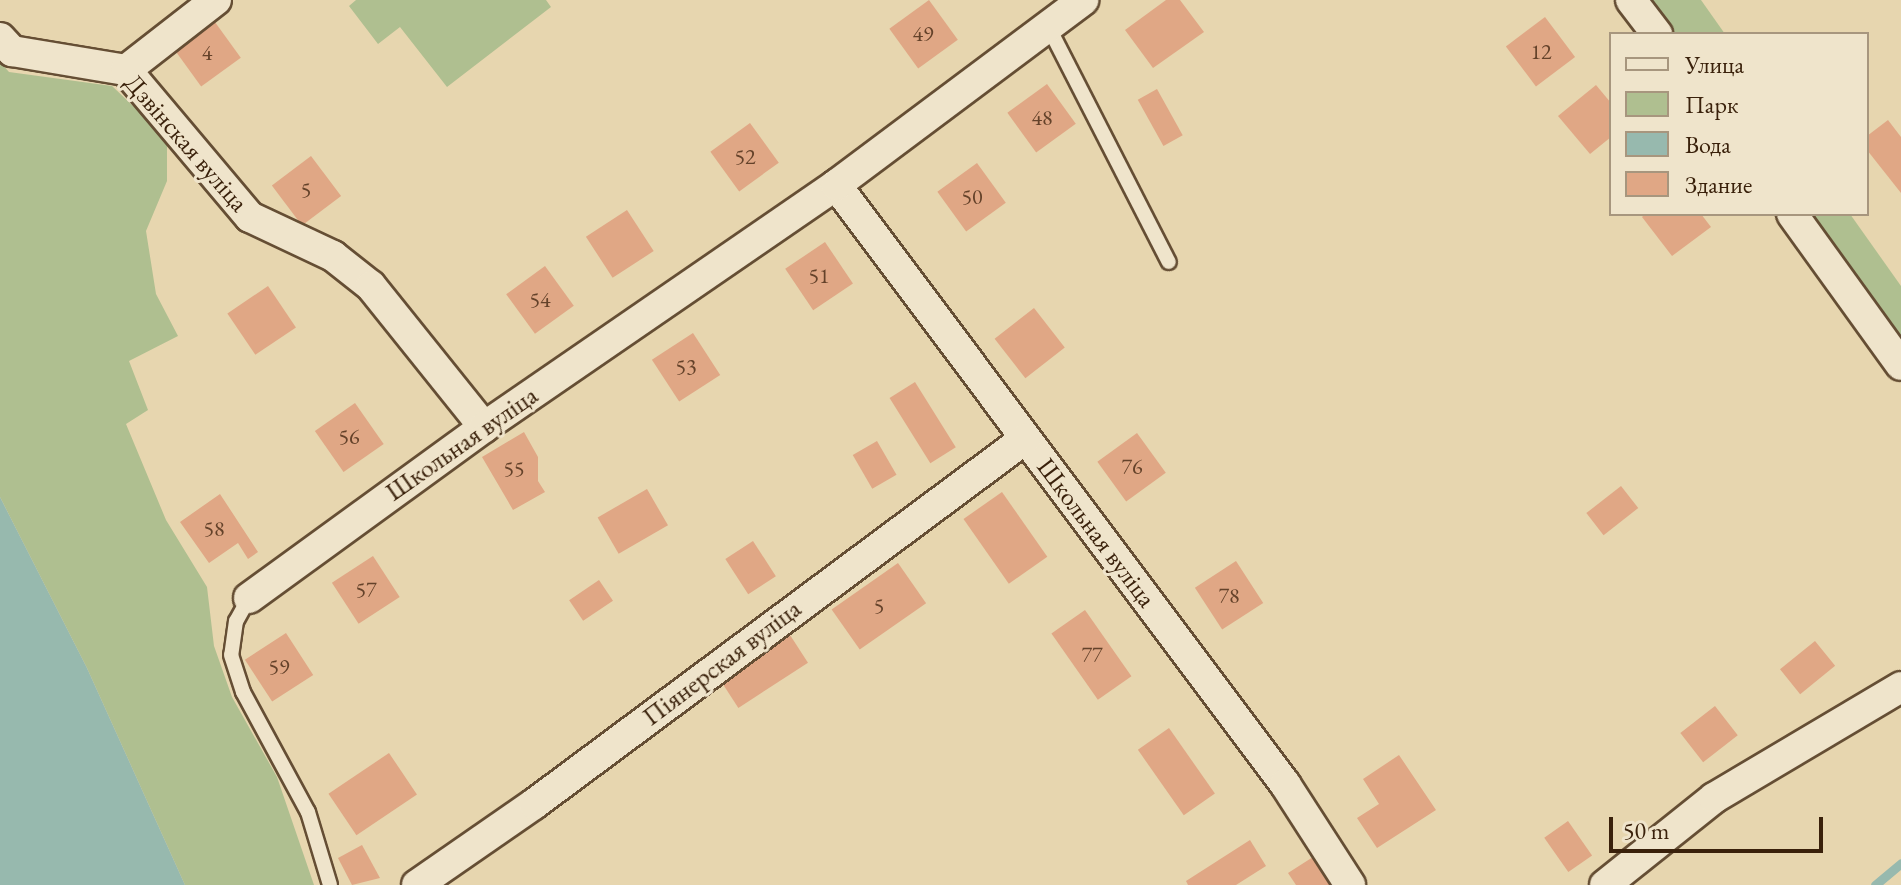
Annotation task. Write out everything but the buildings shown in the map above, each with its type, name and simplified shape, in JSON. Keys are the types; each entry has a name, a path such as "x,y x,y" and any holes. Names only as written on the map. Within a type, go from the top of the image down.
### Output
{"street":[{"path":"126,70 216,0"},
{"name":"Школьная вуліца","path":"249,598 484,427 836,185 1083,0"},
{"path":"1631,0 1655,32"},
{"name":"Дзвінская вуліца","path":"0,38 12,51 126,70 250,217 333,256 371,286 484,427"},
{"name":"Школьная вуліца","path":"836,185 1285,784 1350,885"},
{"path":"1793,216 1901,365"},
{"name":"Піянерская вуліца","path":"417,885 534,804 1025,439"},
{"path":"1605,885 1714,798 1901,687"}],"lane":[{"path":"1048,26 1169,262"},
{"path":"249,598 236,621 231,655 243,692 308,812 330,885"}],"green space":[{"path":"356,0 546,0 551,7 447,87 400,27 378,44 349,6"},
{"path":"1649,0 1701,0 1724,32 1673,32"},
{"path":"0,62 9,72 112,86 167,138 167,181 146,231 156,294 178,336 129,361 148,410 126,424 166,520 207,587 214,646 232,697 277,777 314,885 185,885 87,668 0,497"},
{"path":"1809,216 1851,216 1901,286 1901,341"}],"water":[{"path":"0,497 87,668 185,885 0,885"}],"waterway":[{"path":"1875,885 1901,863"}]}
